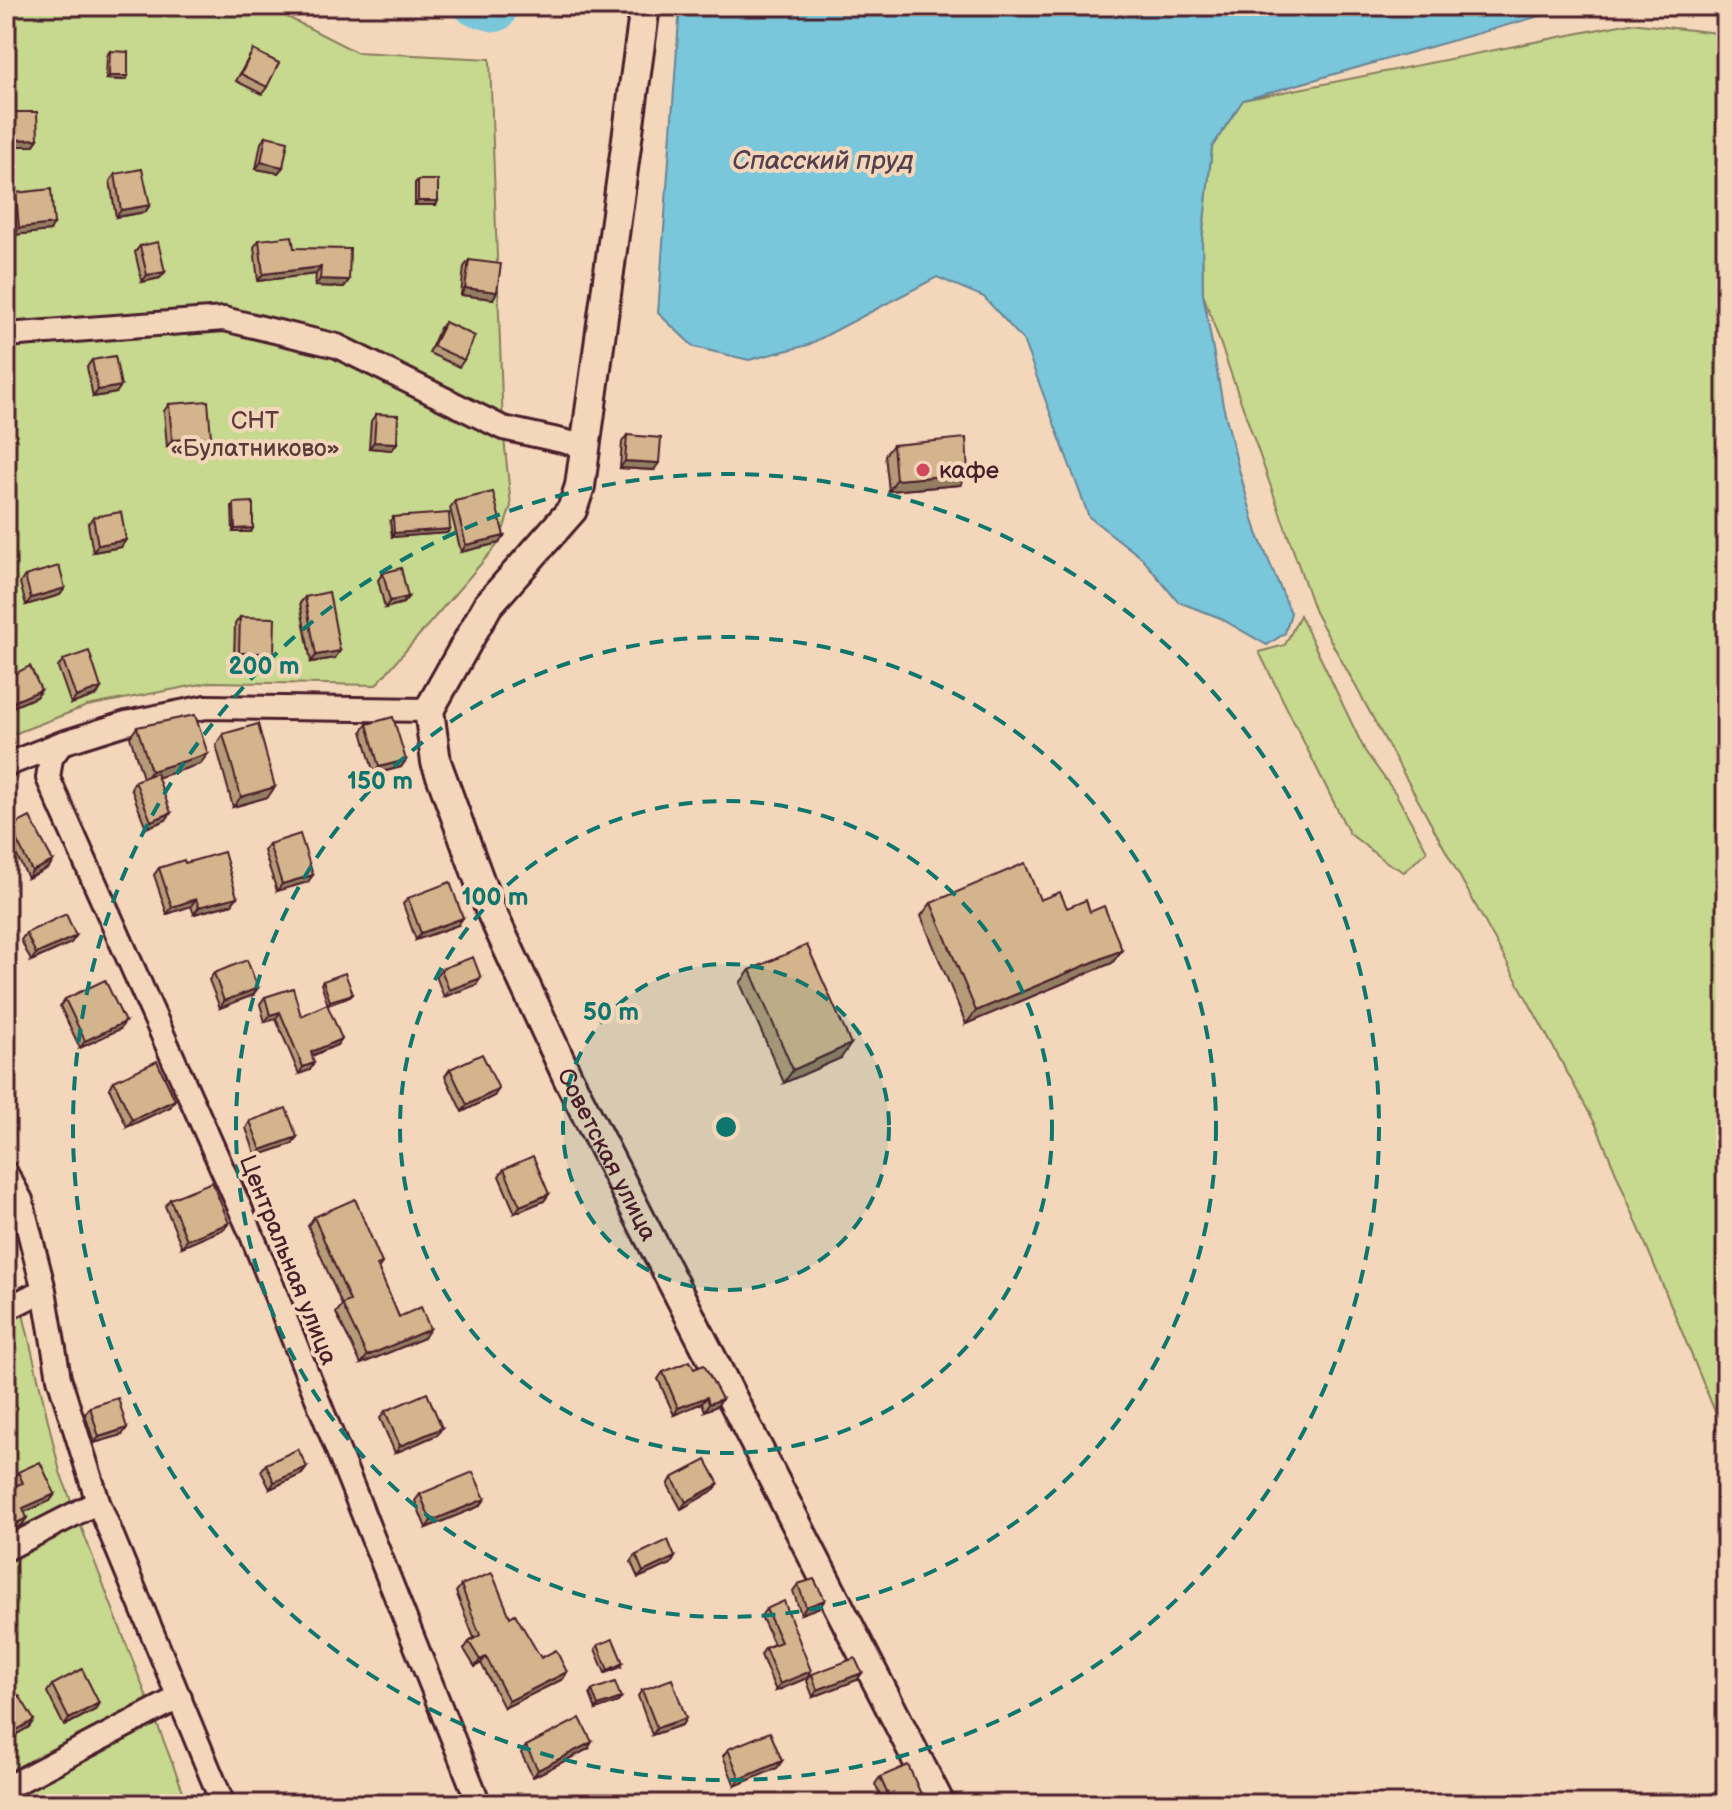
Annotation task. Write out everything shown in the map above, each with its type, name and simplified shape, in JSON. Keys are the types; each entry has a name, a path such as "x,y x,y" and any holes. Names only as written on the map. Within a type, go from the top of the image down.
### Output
{"street":[{"path":"6,765 126,723 206,707 429,710 488,605 572,510 580,486 645,6"},
{"path":"6,335 224,319 337,346 503,428 585,446"},
{"name":"Советская улица","path":"429,710 436,762 489,907 568,1078 940,1804"},
{"name":"Центральная улица","path":"62,743 51,758 48,778 251,1233 479,1804"},
{"path":"6,1173 21,1200 44,1290 59,1378 98,1502 223,1804"},
{"path":"6,1309 44,1290"},
{"path":"6,1549 98,1502"},
{"path":"6,1788 180,1697"}],"green space":[{"name":"СНТ «Булатниково»","path":"6,6 266,6 356,52 490,59 503,428 511,506 499,543 376,685 212,682 87,706 6,737"},
{"path":"1630,23 1726,34 1726,1412 1716,1414 1597,1127 1315,612 1203,294 1202,241 1212,147 1243,100"},
{"path":"1300,615 1365,751 1396,794 1427,851 1404,872 1349,833 1259,652 1285,645"},
{"path":"6,1241 60,1472 188,1804 6,1804"}],"water":[{"name":"Спасский пруд","path":"680,6 1575,6 1243,100 1212,147 1202,241 1203,294 1223,405 1238,466 1257,533 1291,613 1285,633 1267,645 1218,617 1178,602 1142,558 1089,517 1023,340 984,297 937,277 808,345 749,360 694,347 658,313"}],"building":[{"path":"253,50 279,63 267,87 241,74"},
{"path":"110,51 128,52 128,76 109,76"},
{"path":"11,112 37,112 38,139 11,140"},
{"path":"266,136 288,141 283,167 261,162"},
{"path":"142,169 150,205 121,210 115,174"},
{"path":"418,180 438,180 438,201 418,201"},
{"path":"51,189 54,224 19,228 16,193"},
{"path":"292,236 294,248 350,249 349,280 320,279 321,267 263,274 259,240"},
{"path":"158,242 165,272 147,275 140,246"},
{"path":"469,260 501,264 497,292 465,288"},
{"path":"445,322 475,336 464,360 433,346"},
{"path":"115,356 121,386 98,390 92,360"},
{"path":"208,401 211,437 172,440 169,404"},
{"path":"376,414 398,415 397,443 374,442"},
{"path":"627,435 661,438 659,463 625,461"},
{"name":"кафе","path":"966,438 968,474 896,480 893,445"},
{"path":"493,492 504,536 466,545 455,501"},
{"path":"253,502 253,528 235,529 234,503"},
{"path":"121,512 126,540 98,545 93,517"},
{"path":"449,513 450,529 394,533 393,517"},
{"path":"59,566 65,588 31,598 25,576"},
{"path":"401,568 408,597 390,601 383,573"},
{"path":"329,592 340,651 316,655 305,597"},
{"path":"240,617 275,618 274,653 239,653"},
{"path":"89,651 101,688 76,697 63,660"},
{"path":"30,666 41,690 13,702 6,678"},
{"path":"195,715 208,754 151,771 137,727"},
{"path":"393,717 406,760 379,767 367,724"},
{"path":"258,724 275,787 241,797 223,734"},
{"path":"156,773 171,813 151,821 135,781"},
{"path":"30,817 53,861 32,871 10,827"},
{"path":"300,834 313,875 282,884 269,844"},
{"path":"224,852 237,897 199,907 196,899 172,907 159,868"},
{"path":"1025,863 1040,900 1060,892 1067,908 1086,900 1090,912 1104,906 1122,950 976,1011 931,903"},
{"path":"450,882 463,918 421,933 408,898"},
{"path":"66,914 76,936 36,954 26,933"},
{"path":"807,945 851,1044 793,1070 750,970"},
{"path":"473,957 481,978 449,990 441,969"},
{"path":"247,960 258,988 224,1001 214,973"},
{"path":"345,973 353,994 330,1001 323,981"},
{"path":"105,980 125,1022 85,1041 65,999"},
{"path":"293,988 301,1016 327,1004 342,1039 311,1052 314,1063 303,1067 280,1012 270,1015 265,997"},
{"path":"482,1054 499,1089 467,1105 450,1069"},
{"path":"157,1061 175,1100 132,1120 114,1081"},
{"path":"286,1108 297,1137 261,1150 250,1121"},
{"path":"533,1156 549,1194 520,1206 504,1169"},
{"path":"212,1182 229,1223 187,1240 170,1199"},
{"path":"355,1199 382,1263 377,1265 399,1317 421,1307 430,1329 367,1356 342,1304 350,1301 314,1217"},
{"path":"690,1361 694,1369 704,1365 722,1399 709,1404 707,1397 678,1408 663,1372"},
{"path":"427,1393 442,1428 400,1446 385,1411"},
{"path":"118,1398 127,1428 99,1437 90,1407"},
{"path":"298,1449 307,1467 274,1482 266,1464"},
{"path":"706,1460 719,1484 686,1502 672,1478"},
{"path":"40,1462 55,1494 23,1508 27,1518 6,1528 6,1489 23,1483 18,1472"},
{"path":"473,1472 485,1499 431,1521 420,1494"},
{"path":"668,1540 675,1557 643,1572 636,1555"},
{"path":"492,1573 510,1617 515,1614 541,1658 556,1650 567,1672 509,1701 486,1657 480,1660 469,1642 480,1635 461,1585"},
{"path":"814,1579 825,1600 806,1607 798,1584"},
{"path":"784,1601 811,1671 780,1684 765,1648 781,1642 766,1609"},
{"path":"613,1639 623,1663 608,1670 598,1645"},
{"path":"855,1658 862,1673 817,1690 812,1674"},
{"path":"82,1669 99,1703 69,1719 52,1685"},
{"path":"672,1679 686,1718 657,1728 642,1690"},
{"path":"615,1682 621,1698 598,1706 592,1690"},
{"path":"19,1695 34,1720 13,1732 6,1720 6,1702"},
{"path":"580,1718 592,1742 538,1770 526,1746"},
{"path":"770,1732 782,1761 740,1779 728,1749"},
{"path":"908,1765 921,1794 892,1804 880,1777"}],"waterway":[{"path":"474,6 496,12"}],"place":[{"name":"кафе","path":"923,470"}]}
